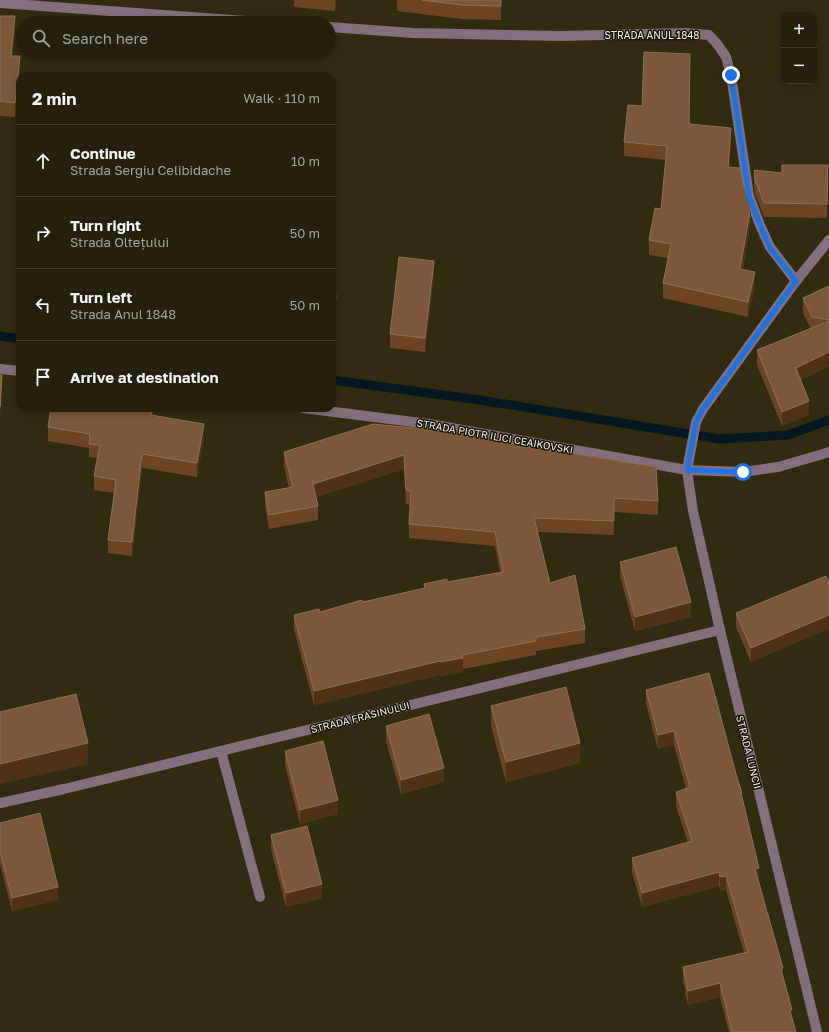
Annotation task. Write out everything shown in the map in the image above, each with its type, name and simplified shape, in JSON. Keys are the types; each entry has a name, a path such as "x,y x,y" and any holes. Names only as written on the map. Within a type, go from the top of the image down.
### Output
{"street":[{"path":"0,3 177,16"},
{"name":"STRADA ANUL 1848","path":"336,28 413,33 562,36 685,33 709,35 726,57 731,75 749,196 770,248 796,281"},
{"name":"STRADA LUNCII","path":"817,1032 720,630 693,511 687,470 696,422 703,409 796,281 829,240"},
{"path":"0,369 16,371"},
{"name":"STRADA PIOTR ILICI CEAIKOVSKI","path":"334,412 429,424 687,470 743,472 778,467 829,452"},
{"name":"STRADA FRASINULUI","path":"0,803 64,789 720,630"},
{"path":"221,751 260,896"}],"building":[{"path":"422,0 501,0 501,6 462,5"},
{"path":"0,16 15,16 11,56 16,56 16,60 20,60 18,72 16,72 15,103 0,101"},
{"path":"644,52 690,54 689,124 731,128 728,167 740,168 743,184 751,206 740,269 755,272 748,302 663,283 671,244 649,240 655,208 661,209 667,146 624,142 628,105 642,106"},
{"path":"782,165 828,165 827,204 764,203 755,180 754,170 782,173"},
{"path":"399,257 434,261 425,338 390,334"},
{"path":"829,286 829,320 812,317 803,298"},
{"path":"829,321 829,352 796,368 809,401 782,412 757,350"},
{"path":"0,375 2,375 0,407"},
{"path":"50,412 151,412 151,415 204,424 197,463 142,454 132,542 108,540 116,480 94,476 100,445 89,444 90,434 48,427"},
{"path":"373,424 444,431 444,429 537,449 547,449 656,467 658,501 614,498 614,521 534,518 550,583 575,575 585,629 536,637 536,641 462,655 463,658 440,661 314,691 294,615 319,609 320,612 362,600 363,602 425,588 424,584 447,579 447,582 503,572 495,532 409,524 411,491 406,490 404,455 313,484 318,506 269,515 265,492 293,487 284,452"},
{"path":"676,547 691,602 635,617 620,562"},
{"path":"826,576 829,583 829,615 751,648 736,613"},
{"path":"709,673 742,793 759,868 755,869 783,968 781,969 792,1010 790,1011 796,1032 732,1032 720,983 688,991 683,967 748,952 726,876 720,877 719,872 642,893 632,858 692,841 676,792 690,787 674,731 658,735 646,690"},
{"path":"566,687 580,743 506,762 491,706"},
{"path":"76,694 88,743 0,764 0,712"},
{"path":"429,714 444,768 401,780 386,726"},
{"path":"323,741 338,800 300,810 285,751"},
{"path":"40,813 58,887 12,898 0,851 0,823"},
{"path":"307,826 322,884 286,893 271,835"}],"waterway":[{"path":"0,336 16,338"},
{"path":"336,381 480,400 720,439 788,435 829,420"}],"route":[{"path":"731,75 749,196 770,248 796,281 703,409 696,422 687,470 743,472"}]}
